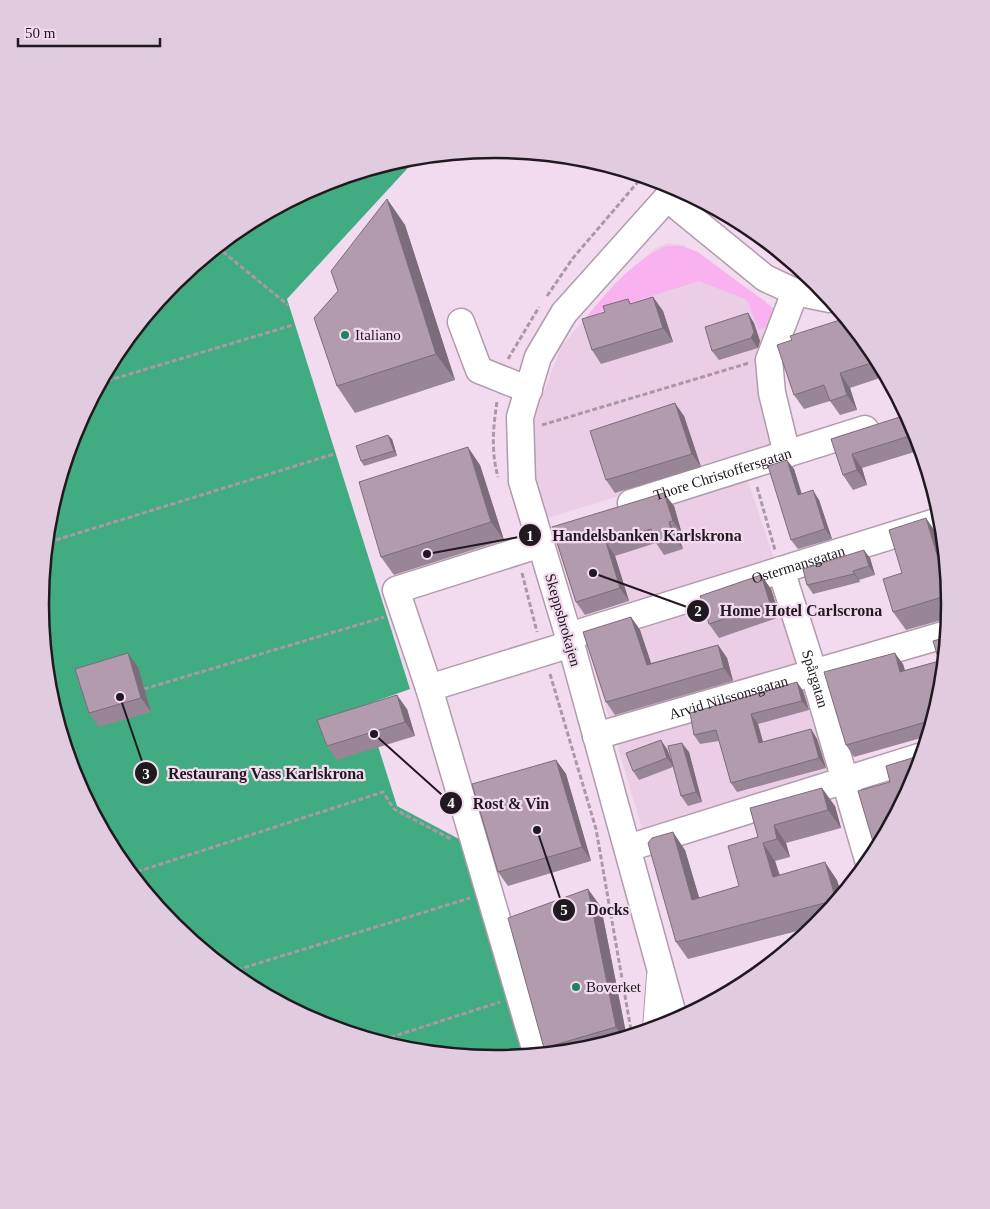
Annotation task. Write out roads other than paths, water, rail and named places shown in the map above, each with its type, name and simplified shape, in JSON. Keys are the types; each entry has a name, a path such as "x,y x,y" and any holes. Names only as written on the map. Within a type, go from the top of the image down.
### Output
{"main road":[{"path":"658,1020 661,976"}],"street":[{"name":"Skeppsbrokajen","path":"670,194 564,313 538,357 520,417 522,481 570,640 673,1014"},
{"path":"674,196 765,278 795,292 818,297"},
{"path":"787,454 772,393 769,360 795,292"},
{"path":"461,322 479,370 529,390"},
{"name":"Thore Christoffersgatan","path":"612,509 752,467 889,422"},
{"path":"535,1049 429,688 396,590 539,538 565,523"},
{"name":"Ostermansgatan","path":"429,688 781,570 934,523"},
{"name":"Spårgatan","path":"781,570 814,674 866,852"},
{"name":"Arvid Nilssonsgatan","path":"596,736 940,636"},
{"path":"628,848 914,759"}],"place":[{"name":"Italiano","path":"345,335"},
{"name":"Handelsbanken Karlskrona","path":"427,554"},
{"name":"Home Hotel Carlscrona","path":"593,573"},
{"name":"Restaurang Vass Karlskrona","path":"120,697"},
{"name":"Rost & Vin","path":"374,734"},
{"name":"Docks","path":"537,830"},
{"name":"Boverket","path":"576,987"}]}
